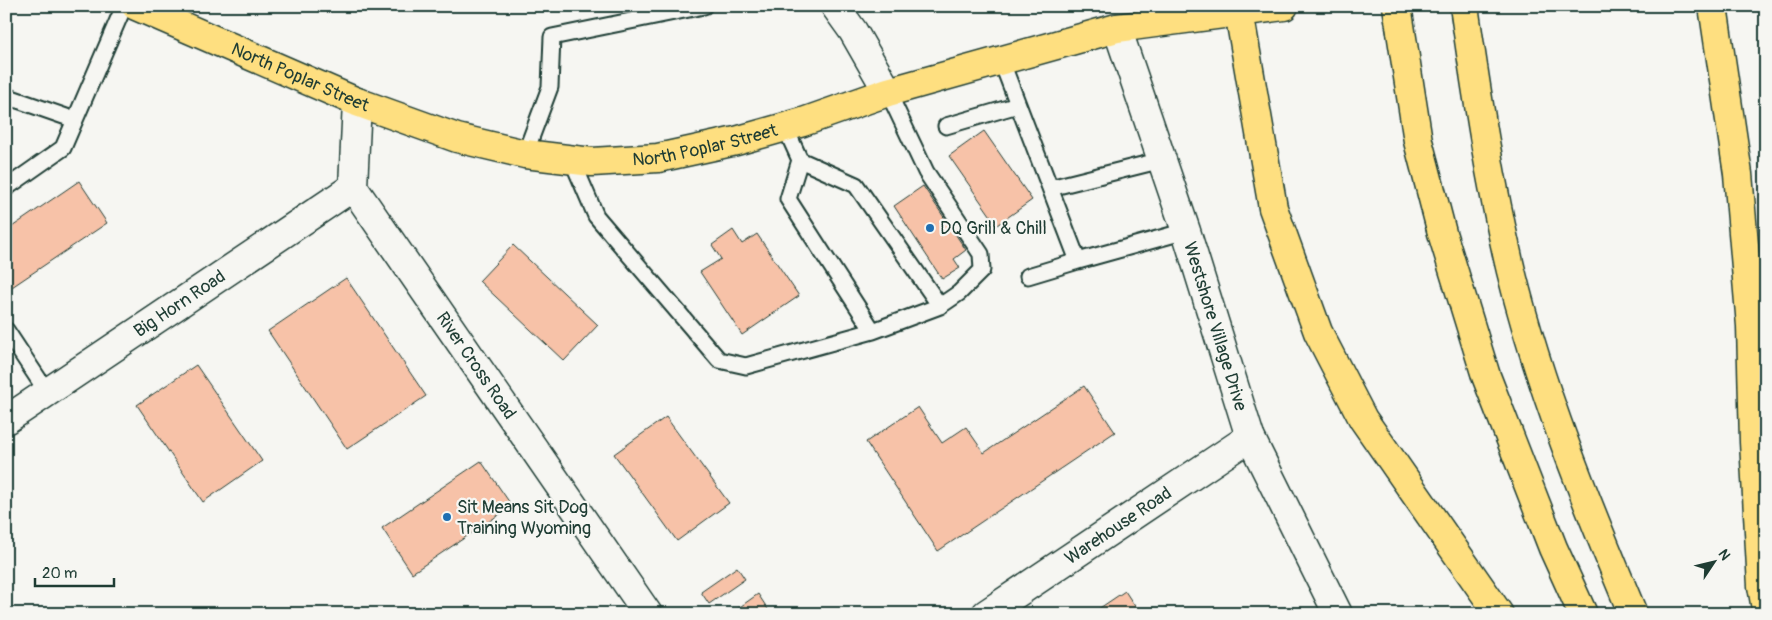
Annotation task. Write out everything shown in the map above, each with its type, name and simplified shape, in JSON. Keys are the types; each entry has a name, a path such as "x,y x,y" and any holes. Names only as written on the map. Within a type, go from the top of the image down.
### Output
{"main road":[{"name":"North Poplar Street","path":"136,6 357,102 457,138 525,154 592,162 658,158 736,142 888,92 1117,28 1239,9 1284,6"},
{"path":"1397,6 1418,141 1442,233 1486,376 1553,548 1583,614"},
{"path":"1464,6 1482,131 1512,273 1538,362 1588,506 1633,614"},
{"path":"1713,6 1739,183 1751,326 1754,442 1762,586 1766,609"},
{"path":"1239,9 1273,208 1318,332 1364,419 1499,614"}],"street":[{"path":"835,6 853,31 888,92"},
{"name":"Westshore Village Drive","path":"1117,28 1186,231 1250,437 1338,614"},
{"path":"353,187 357,102"},
{"name":"Big Horn Road","path":"6,420 353,187"},
{"name":"River Cross Road","path":"353,187 648,614"},
{"name":"Warehouse Road","path":"986,614 1250,437"}],"lane":[{"path":"6,188 63,148 124,6"},
{"path":"525,154 550,87 552,37 704,6"},
{"path":"1001,60 1078,261"},
{"path":"572,160 596,216 719,360 746,366 873,331 940,306 959,294 982,270 981,254 926,172 888,92"},
{"path":"6,96 75,120"},
{"path":"946,126 1018,105"},
{"path":"785,127 800,160 856,186 940,306"},
{"path":"800,160 788,199 873,331"},
{"path":"1050,188 1162,160"},
{"path":"1028,276 1186,231"},
{"path":"6,330 47,392"}],"building":[{"path":"984,131 1032,200 997,225 949,156"},
{"path":"79,181 107,223 6,291 6,231"},
{"name":"DQ Grill & Chill","path":"923,186 966,250 954,259 960,268 942,279 894,206"},
{"path":"733,230 742,244 757,234 799,296 742,335 700,272 721,259 712,245"},
{"path":"513,245 598,325 564,361 479,281"},
{"path":"346,278 426,396 347,449 268,331"},
{"path":"196,365 262,461 203,502 137,405"},
{"path":"1084,386 1115,432 938,551 866,442 918,407 942,443 966,427 984,453"},
{"path":"666,417 729,503 677,541 614,454"},
{"name":"Sit Means Sit Dog Training Wyoming","path":"481,461 512,506 412,573 382,528"},
{"path":"737,567 745,579 709,604 701,592"},
{"path":"1125,591 1140,614 1091,614"},
{"path":"758,594 771,614 730,614"}],"place":[{"name":"DQ Grill & Chill","path":"930,228"},
{"name":"Sit Means Sit Dog Training Wyoming","path":"447,517"}]}
